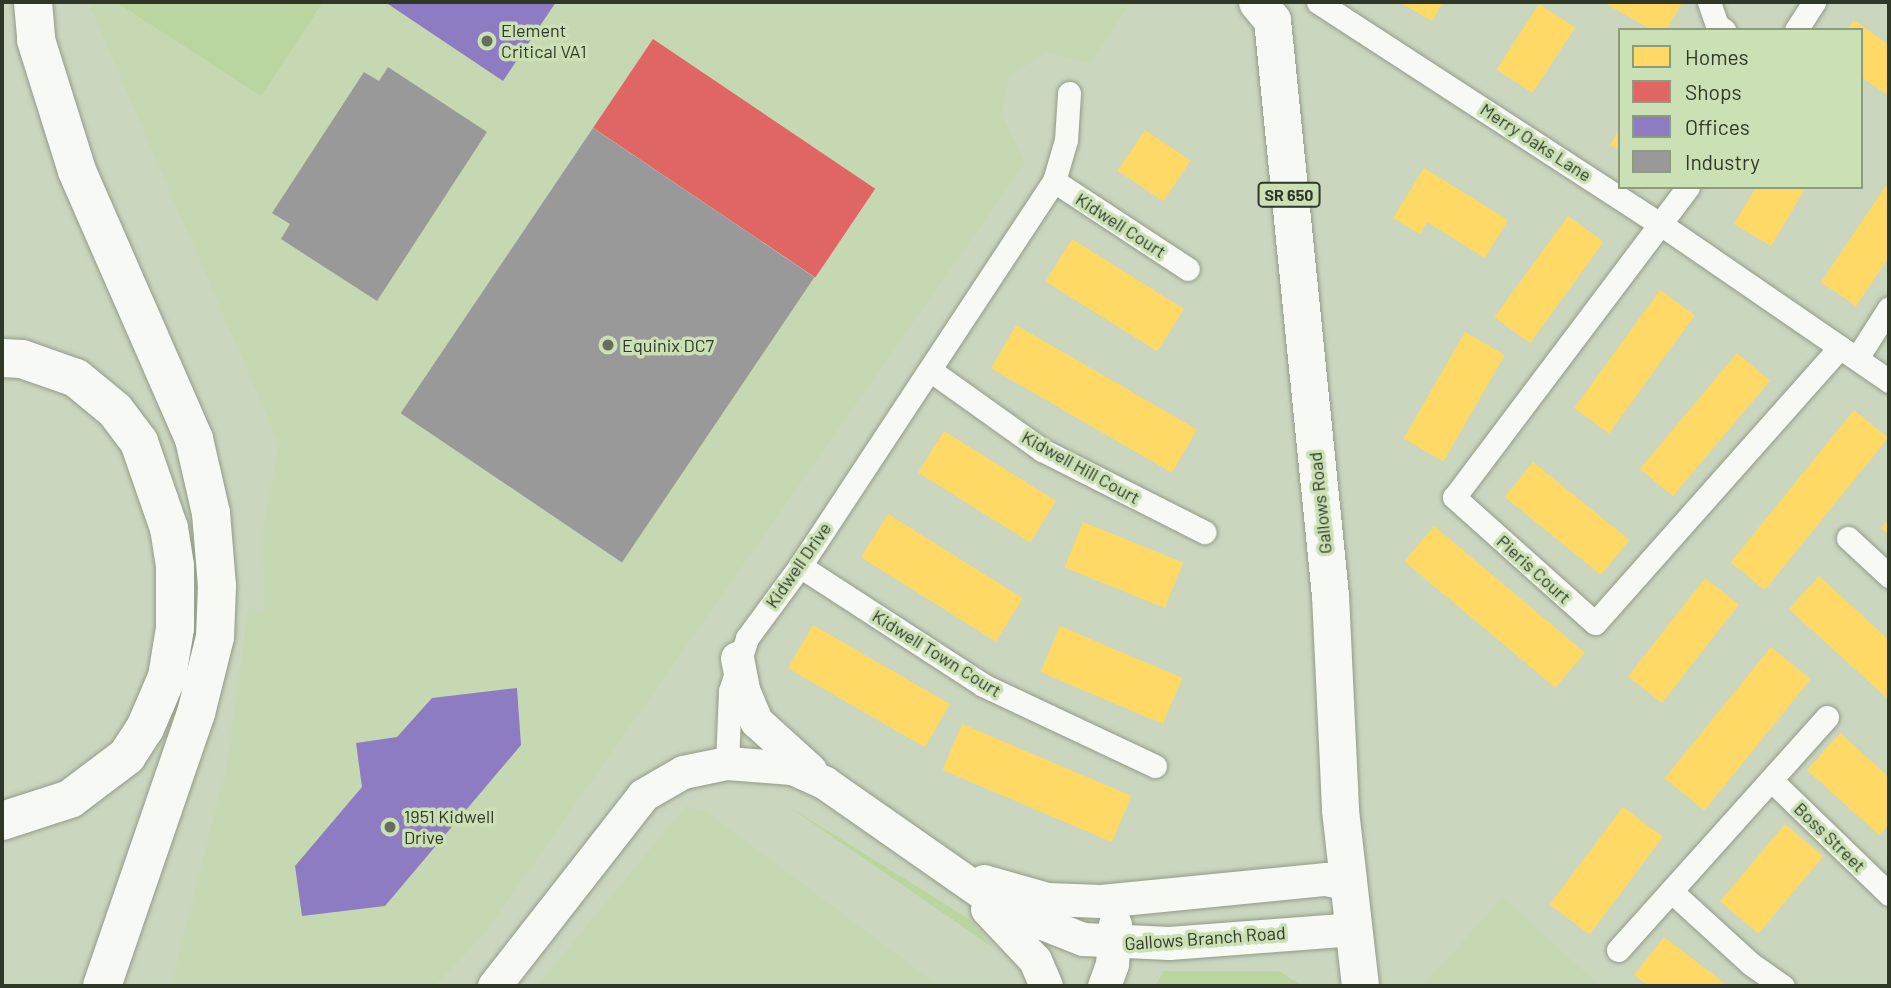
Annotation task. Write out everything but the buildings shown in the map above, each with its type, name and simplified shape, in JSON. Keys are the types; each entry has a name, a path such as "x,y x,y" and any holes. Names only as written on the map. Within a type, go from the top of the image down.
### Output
{"highway":[{"path":"33,2 36,40 77,171 194,439 211,513 217,586 215,637 196,713 102,986"},
{"path":"2,358 22,359 76,378 115,410 139,442 169,528 175,603 167,677 145,729 127,756 70,799 2,821"}],"main road":[{"name":"Gallows Road","path":"1270,8 1330,595 1340,810 1360,986"}],"street":[{"name":"Merry Oaks Lane","path":"1318,2 1662,225 1889,381"},
{"path":"1709,2 1718,28"},
{"path":"1797,28 1814,2"},
{"name":"Kidwell Drive","path":"727,763 730,691 737,658 1054,181 1066,140 1069,93"},
{"name":"Kidwell Court","path":"1054,181 1188,269"},
{"path":"1662,225 1687,189"},
{"name":"Pieris Court","path":"1662,225 1454,497 1595,623 1848,353"},
{"path":"1848,353 1889,308"},
{"name":"Kidwell Hill Court","path":"930,370 1042,450 1204,532"},
{"path":"1847,538 1889,576"},
{"name":"Kidwell Town Court","path":"800,566 983,685 1155,766"},
{"path":"737,658 743,690 756,721 825,783"},
{"path":"1618,950 1828,717"},
{"path":"494,986 643,795 683,772 727,763"},
{"name":"Gallows Branch Road","path":"727,763 792,768 825,783 948,870 1023,918 1083,939 1114,943 1354,929"},
{"name":"Boss Street","path":"1771,780 1889,894"},
{"path":"948,870 1035,960 1046,986"},
{"name":"Gallows Branch Road","path":"948,870 1047,899 1116,900 1326,879 1349,884"},
{"path":"1671,891 1751,964 1783,986"},
{"path":"1104,986 1114,943 1116,900"}],"shaded area":[{"path":"88,2 1131,2 1090,64 1047,52 1009,76 1002,114 1025,163 485,933 435,986 171,986 227,764 248,607 265,613 262,533 279,444"},
{"path":"116,2 323,2 261,96"},
{"path":"788,806 969,919 995,949"},
{"path":"685,807 706,811 939,986 537,986"},
{"path":"1503,897 1600,986 1422,986"},
{"path":"1164,971 1279,971 1302,986 1155,986"}],"place":[{"name":"Element Critical VA1","path":"487,41"},
{"name":"Equinix DC7","path":"608,345"},
{"name":"1951 Kidwell Drive","path":"390,827"}]}
